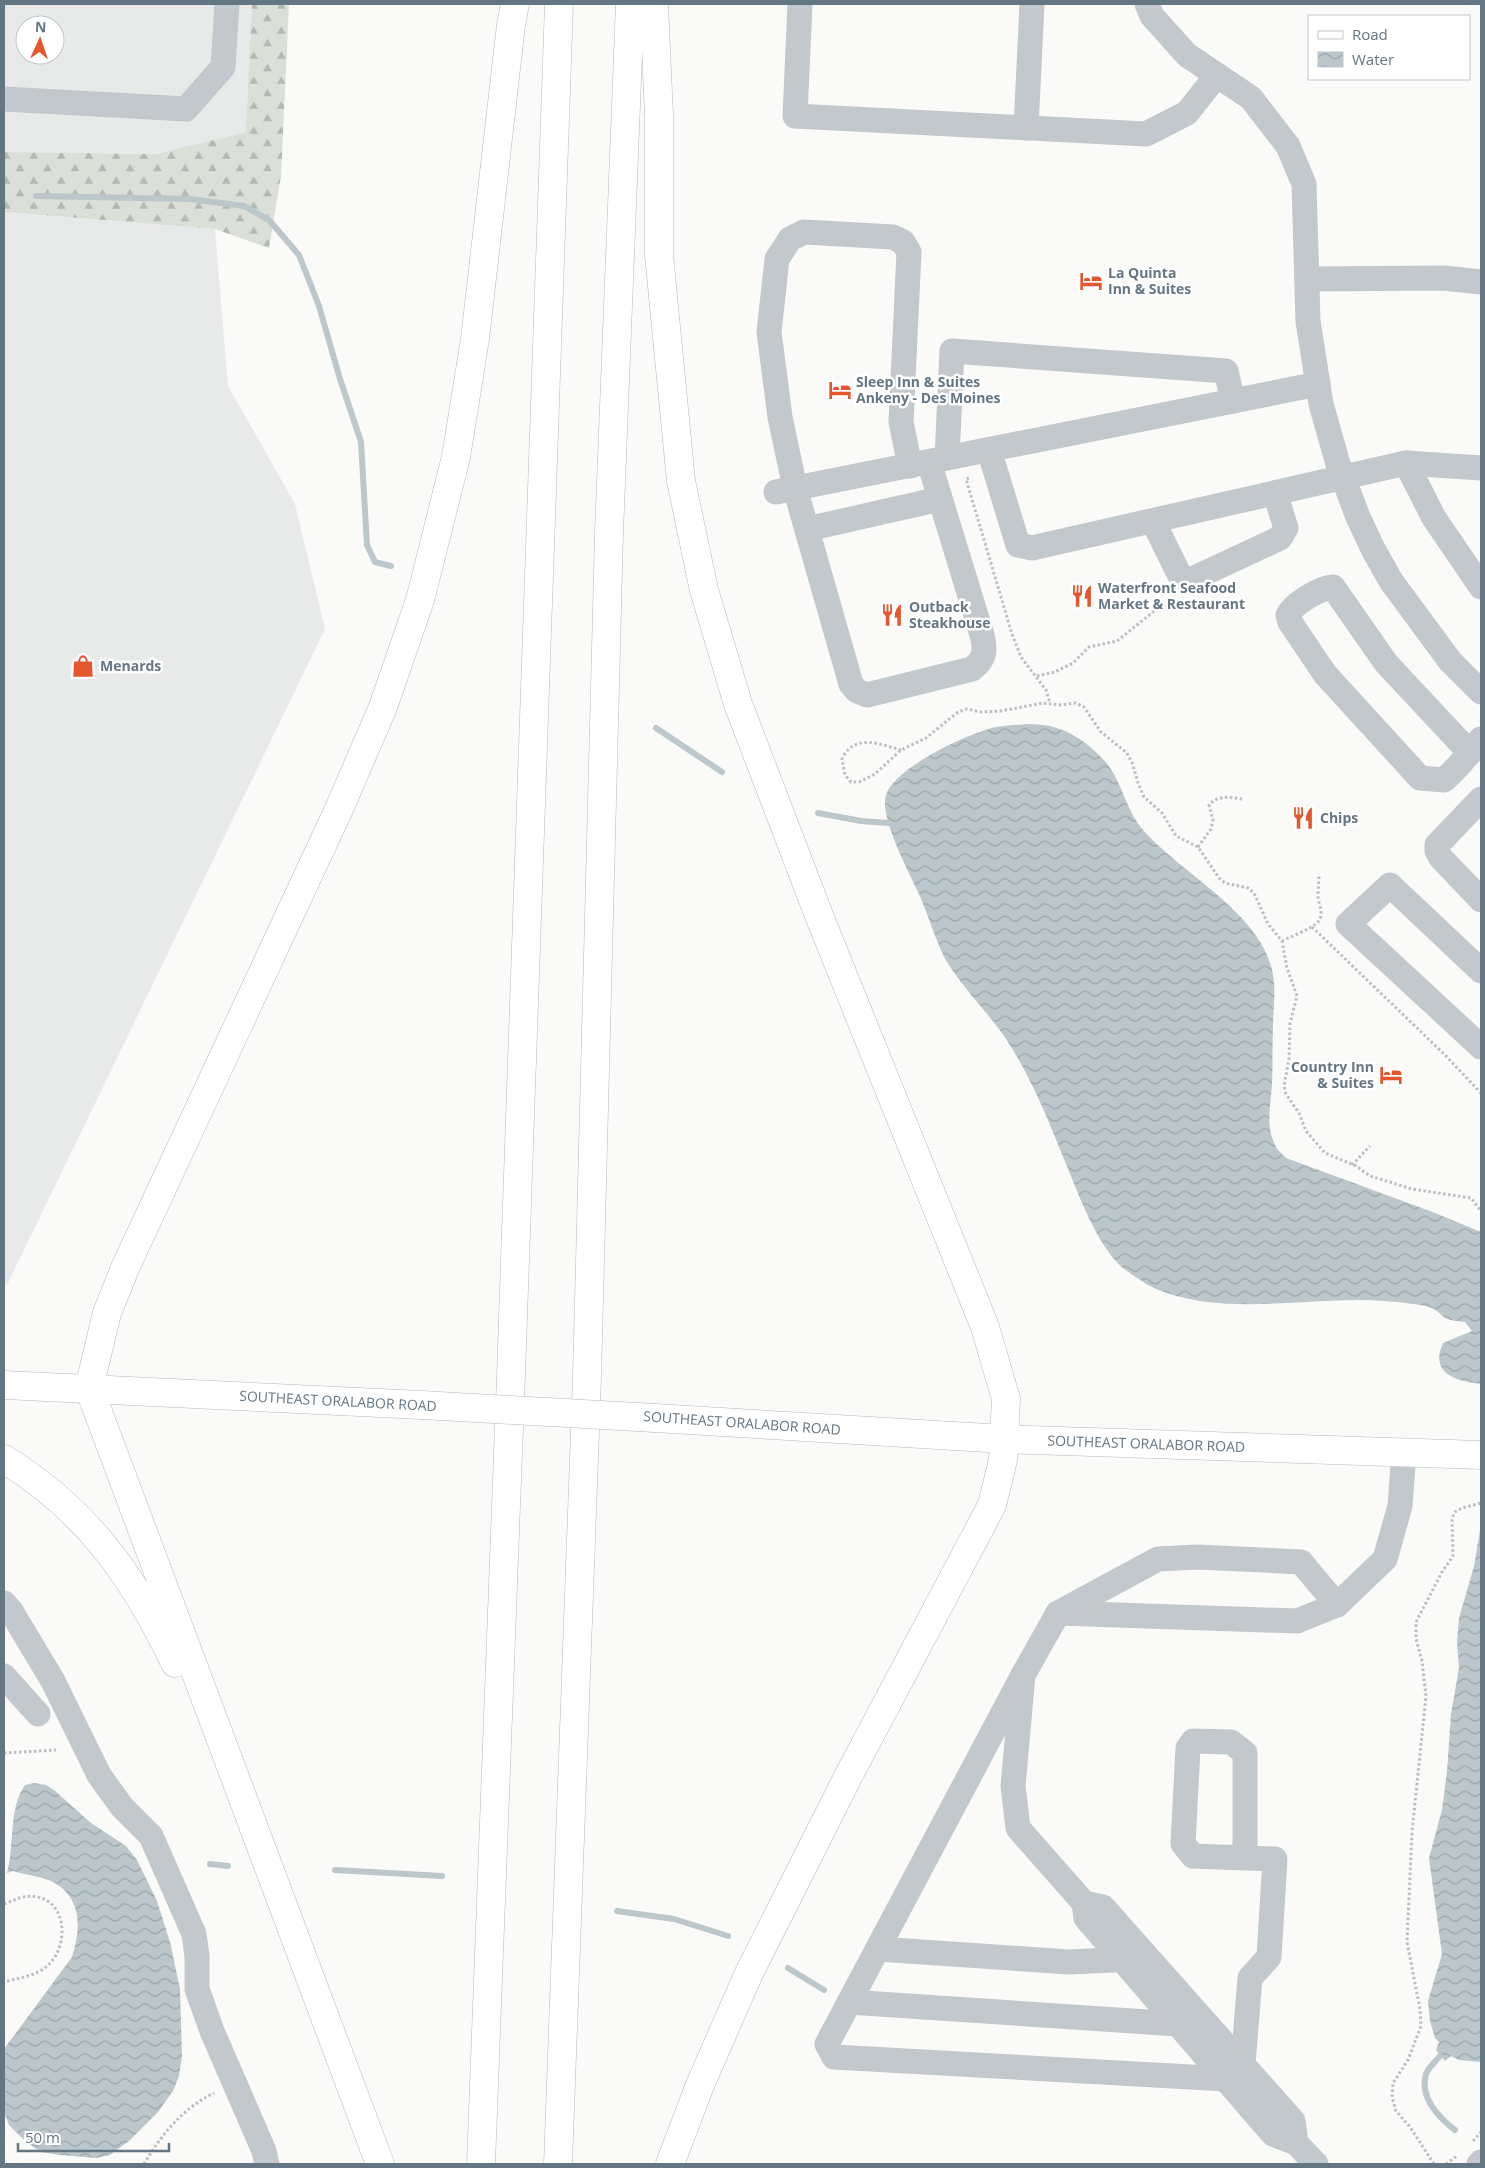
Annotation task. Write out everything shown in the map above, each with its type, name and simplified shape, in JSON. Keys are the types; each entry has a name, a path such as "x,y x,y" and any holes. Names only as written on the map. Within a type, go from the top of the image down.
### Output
{"main road":[{"path":"380,2164 89,1388 107,1313 125,1268 339,809 383,707 420,600 456,457 475,339 515,4"},
{"path":"481,2164 513,1335 559,4"},
{"path":"558,2164 587,1367 609,533 630,4"},
{"path":"654,4 659,115 659,255 681,481 704,590 742,714 820,918 985,1327 1006,1399 1003,1460 992,1505 850,1773 749,1973 700,2085 670,2164"},
{"name":"SOUTHEAST ORALABOR ROAD","path":"4,1385 655,1418 1004,1439 1481,1455"},
{"path":"4,1459 55,1495 86,1525 115,1558 139,1594 164,1640 250,1818"}],"street":[{"path":"4,99 186,108 223,67 227,4"},
{"path":"800,4 795,116 1146,134 1187,113 1217,76"},
{"path":"1026,128 1032,4"},
{"path":"1147,4 1152,16 1187,55 1251,98 1288,146 1304,184 1308,321 1321,404 1343,478 1372,549 1391,581 1450,660 1481,692"},
{"path":"804,232 893,237 902,242 909,252 901,422 929,462 985,646 984,656 980,663 972,669 867,695 857,691 852,684 807,529 786,490 770,332 777,258 790,239 804,232"},
{"path":"1306,279 1444,278 1481,282"},
{"path":"929,462 952,351 1226,371 1232,401"},
{"path":"786,490 929,462 992,459 1232,401 1318,384"},
{"path":"992,459 1018,545 1032,548 1406,463 1481,468"},
{"path":"1406,463 1434,518 1481,587"},
{"path":"1153,521 1179,574 1188,581 1280,538 1286,528 1275,494"},
{"path":"807,529 940,499"},
{"path":"1333,587 1386,663 1476,746 1444,780 1420,778 1325,674 1290,622 1288,615 1291,609 1324,588 1333,587"},
{"path":"1481,799 1437,845 1437,851 1441,858 1481,900"},
{"path":"1481,971 1390,885 1348,924 1481,1047"},
{"path":"1058,1613 1296,1621 1337,1605 1385,1558 1400,1506 1404,1452"},
{"path":"1234,2072 834,2057 827,2044 1023,1675 1058,1613 1158,1559 1198,1557 1301,1562 1337,1605"},
{"path":"4,1603 11,1611 53,1681 99,1775 122,1807 152,1836 194,1934 197,1956 197,1989 212,2031 264,2151 267,2164"},
{"path":"1023,1675 1012,1786 1018,1828 1084,1903 1086,1918 1122,1959 1188,2019 1234,2072 1293,2121 1296,2143 1316,2164"},
{"path":"4,1676 38,1714"},
{"path":"1234,2072 1250,1978 1269,1957 1275,1859 1245,1858 1193,1856 1182,1844 1188,1748 1193,1740 1231,1742 1245,1753 1245,1858"},
{"path":"1084,1903 1103,1907 1149,1959 1188,2019"},
{"path":"878,1949 1069,1962 1149,1959"},
{"path":"850,2002 1188,2019"}],"path":[{"path":"992,459 966,479 1012,634 1021,657 1046,690 1050,703"},
{"path":"1036,676 1055,672 1073,663 1089,647 1117,641 1154,612 1178,601"},
{"path":"901,750 874,742 855,744 849,748 842,759 845,775 851,782 867,780 901,750 926,738 958,712 967,709 981,712 1000,711 1050,703 1059,705 1076,703 1084,707 1101,732 1127,753 1133,765 1140,791 1162,813 1176,836 1198,847 1219,878 1225,883 1248,888 1254,893 1268,924 1282,941 1287,957 1287,968 1297,996 1290,1022 1284,1086 1286,1094 1295,1106 1306,1131 1325,1154 1352,1165 1370,1176 1412,1189 1471,1198 1481,1211"},
{"path":"1198,847 1211,829 1213,820 1209,806 1215,799 1224,797 1242,799"},
{"path":"1282,941 1312,927 1319,921 1321,914 1321,905 1318,898 1319,875"},
{"path":"1312,927 1437,1047 1481,1093"},
{"path":"1352,1165 1370,1146"},
{"path":"1434,2164 1410,2127 1396,2111 1392,2097 1393,2083 1408,2060 1421,2026 1420,2008 1407,1942 1412,1832 1426,1696 1422,1661 1416,1639 1416,1622 1442,1572 1453,1556 1452,1518 1455,1512 1481,1503"},
{"path":"4,1753 56,1750"},
{"path":"4,1904 26,1897 38,1897 48,1901 56,1911 61,1922 62,1933 61,1945 57,1956 47,1967 36,1973 4,1982"},
{"path":"144,2164 155,2146 185,2112 205,2097 235,2082"}],"shaded area":[{"path":"4,4 252,4 247,132 156,154 4,152"},
{"path":"4,212 215,229 228,386 295,504 325,629 7,1285 4,1285"}],"green space":[{"path":"252,4 289,4 281,176 269,248 215,229 4,212 4,152 156,154 246,132"}],"water":[{"path":"1028,724 1049,726 1068,732 1101,757 1114,774 1132,813 1144,831 1160,847 1220,897 1255,933 1266,953 1273,975 1270,1127 1274,1143 1280,1152 1286,1158 1430,1211 1481,1232 1481,1384 1455,1378 1443,1369 1440,1362 1440,1354 1443,1343 1472,1331 1465,1322 1447,1319 1432,1308 1385,1301 1357,1300 1239,1304 1181,1297 1154,1288 1140,1280 1119,1264 1104,1245 1084,1208 1028,1077 1008,1042 962,983 943,955 919,894 896,844 885,805 886,795 892,784 903,773 934,753 984,730 1000,726"},
{"path":"1481,1524 1481,2062 1459,2060 1451,2056 1445,2061 1436,2050 1439,2042 1435,2038 1430,2021 1428,2001 1442,1954 1429,1858 1442,1810 1447,1771 1451,1714 1459,1668 1457,1642 1459,1618 1474,1566"},
{"path":"34,1783 46,1785 54,1790 91,1823 126,1846 137,1860 157,1901 170,1942 180,1989 182,2056 179,2076 173,2091 158,2112 129,2141 110,2155 97,2158 41,2152 25,2141 9,2125 4,2112 4,2049 72,1957 77,1936 77,1914 74,1905 61,1888 51,1881 42,1878 13,1871 7,1873 16,1805 25,1785"}],"waterway":[{"path":"36,196 190,199 244,206 269,220 299,255 319,306 361,442 367,545 375,562 391,566"},
{"path":"656,728 722,772"},
{"path":"818,813 861,821 889,823"},
{"path":"210,1864 228,1866"},
{"path":"335,1870 442,1876"},
{"path":"617,1911 674,1919 728,1936"},
{"path":"788,1968 824,1990"},
{"path":"1440,2056 1426,2074 1425,2091 1437,2113 1455,2130"}],"place":[{"name":"La Quinta Inn & Suites","path":"1091,281"},
{"name":"Sleep Inn & Suites Ankeny - Des Moines","path":"840,390"},
{"name":"Waterfront Seafood Market & Restaurant","path":"1082,596"},
{"name":"Outback Steakhouse","path":"892,615"},
{"name":"Menards","path":"83,666"},
{"name":"Chips","path":"1303,818"},
{"name":"Country Inn & Suites","path":"1391,1075"}]}
